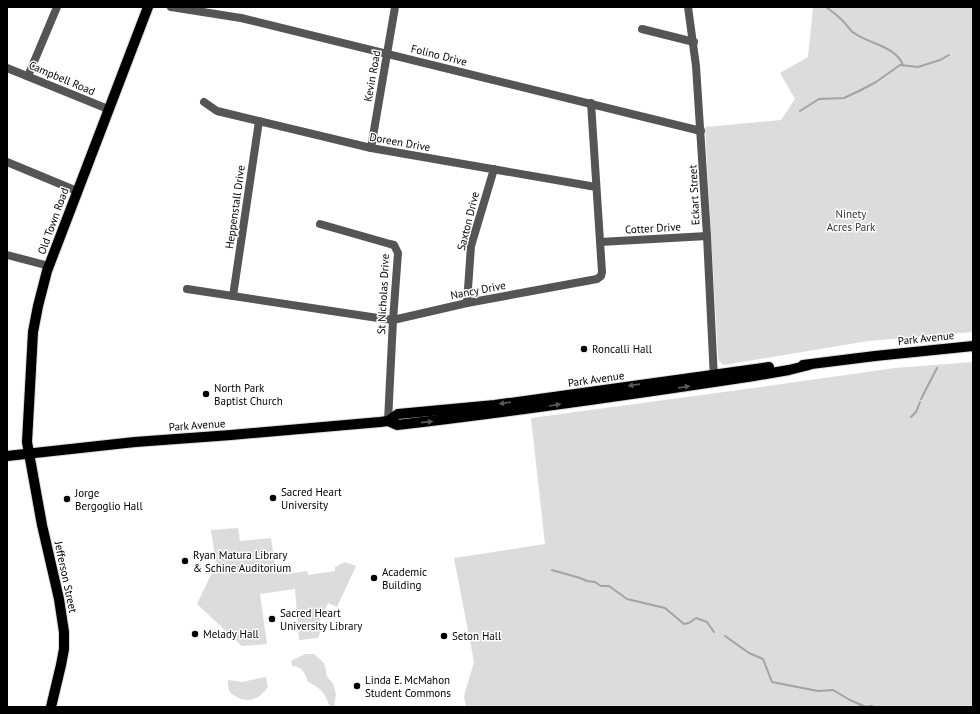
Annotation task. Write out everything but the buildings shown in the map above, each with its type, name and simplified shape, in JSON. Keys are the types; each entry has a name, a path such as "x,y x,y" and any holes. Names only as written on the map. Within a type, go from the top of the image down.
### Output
{"main road":[{"name":"Old Town Road","path":"29,453 27,442 33,332 42,288 77,191 148,7"},
{"name":"Park Avenue","path":"7,456 135,442 388,421 398,425 714,378 775,373 810,365 882,355 973,346"},
{"name":"Jefferson Street","path":"29,453 42,525 59,599 64,632 64,649 51,707"}],"street":[{"path":"28,76 56,7"},
{"name":"Folino Drive","path":"171,7 241,18 701,130"},
{"name":"Kevin Road","path":"371,148 395,7"},
{"name":"Eckart Street","path":"688,7 694,42 701,130 714,378"},
{"path":"642,29 694,42"},
{"name":"Campbell Road","path":"7,68 108,110"},
{"name":"Doreen Drive","path":"204,102 217,111 371,148 596,187"},
{"name":"Nancy Drive","path":"187,289 393,320 467,303 597,279 601,276 602,272 591,103"},
{"name":"Heppenstall Drive","path":"233,296 259,121"},
{"path":"7,162 77,191"},
{"name":"Saxton Drive","path":"467,303 471,246 494,169"},
{"name":"St Nicholas Drive","path":"320,224 394,245 398,253 388,421"},
{"name":"Cotter Drive","path":"600,242 707,236"},
{"path":"7,254 49,266"}],"green space":[{"name":"Ninety Acres Park","path":"813,7 973,7 973,332 868,341 724,365 719,361 718,357 705,127 781,120 795,99 780,73 808,57"},
{"path":"973,362 973,707 466,707 464,696 474,662 454,558 545,544 531,418 895,368"},
{"path":"238,528 240,541 271,538 276,572 286,572 287,574 307,571 308,575 335,571 335,567 345,562 356,566 337,607 328,603 318,625 321,629 318,638 299,640 295,589 260,594 267,644 242,646 197,604 216,564 211,530"},
{"path":"305,654 314,654 323,662 326,669 326,675 333,684 336,694 334,707 330,707 326,698 319,689 308,682 303,671 292,666 291,661"},
{"path":"266,677 268,687 261,695 253,699 245,700 232,694 229,690 228,680 242,682"}],"waterway":[{"path":"826,7 860,37 888,49 900,59 903,65"},
{"path":"800,111 819,99 844,98 876,82 900,65 918,67 940,60 949,55"},
{"path":"921,399 937,368"},
{"path":"911,417 916,412 920,402"},
{"path":"552,570 595,582 601,586 609,586 627,599 665,608 684,624 689,623 696,618 707,622 714,632"},
{"path":"725,636 749,653 763,659 772,682 818,691 833,690 866,707 874,707"}],"place":[{"name":"Roncalli Hall","path":"584,349"},
{"name":"North Park Baptist Church","path":"206,394"},
{"name":"Sacred Heart University","path":"273,498"},
{"name":"Jorge Bergoglio Hall","path":"67,499"},
{"name":"Ryan Matura Library & Schine Auditorium","path":"185,561"},
{"name":"Academic Building","path":"374,578"},
{"name":"Sacred Heart University Library","path":"272,619"},
{"name":"Melady Hall","path":"195,634"},
{"name":"Seton Hall","path":"444,636"},
{"name":"Linda E. McMahon Student Commons","path":"357,686"}]}
